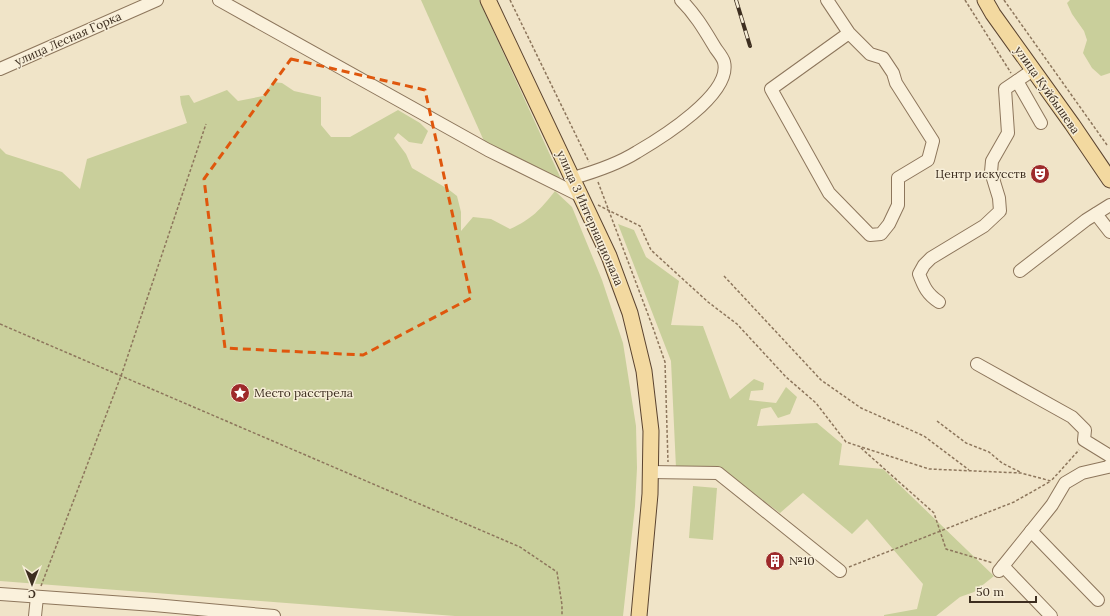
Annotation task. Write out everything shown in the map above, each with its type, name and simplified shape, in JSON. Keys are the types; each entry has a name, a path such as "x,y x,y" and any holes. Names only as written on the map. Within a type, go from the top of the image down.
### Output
{"main road":[{"name":"улица 3 Интернационала","path":"488,0 609,256 630,313 644,371 651,431 650,494 639,616"},
{"name":"улица Куйбышева","path":"985,0 1110,180"}],"street":[{"name":"улица Лесная Горка","path":"0,69 157,0"},
{"path":"219,0 488,150 581,196"},
{"path":"572,178 594,172 637,153 693,114 712,96 724,78 724,62 693,12 681,0"},
{"path":"827,0 849,33 870,54 884,58 893,73 896,83 933,141 928,160 898,178 898,205 889,224 881,234 875,235 870,235 829,193 771,89 849,33"},
{"path":"939,302 930,296 922,283 919,274 924,265 931,258 984,226 1000,211 999,198 991,172 992,161 1008,133 1005,89 1033,70"},
{"path":"1017,82 1041,123"},
{"path":"1020,271 1086,220 1110,205"},
{"path":"1096,214 1110,232"},
{"path":"977,364 1072,417 1085,430 1084,440 1110,456"},
{"path":"1051,616 1001,569 1052,505 1065,483 1082,473 1108,467 1110,465"},
{"path":"650,472 718,473 840,570"},
{"path":"1031,531 1098,600"},
{"path":"0,594 153,611 269,616"},
{"path":"36,616 37,597"}],"path":[{"path":"965,0 1017,82"},
{"path":"1004,0 1107,145"},
{"path":"37,597 121,376 206,124"},
{"path":"581,196 640,226 651,250 708,302 737,324 786,377 816,403 846,442 929,469 1021,473 1051,481"},
{"path":"724,276 821,380 862,408 924,436 969,470"},
{"path":"0,324 520,547 556,572 562,605 562,616"},
{"path":"937,421 966,443 989,452 1002,463 1021,473"},
{"path":"840,570 1014,502 1051,481 1087,442"},
{"path":"859,447 934,513 946,549 1001,569"}],"highlighted area":[{"path":"291,59 425,90 471,298 363,355 225,348 204,179"}],"green space":[{"path":"421,0 479,0 562,181 484,141"},
{"path":"1070,0 1110,0 1110,73 1101,76 1092,68 1083,53 1087,40 1084,31 1072,14 1067,3"},
{"path":"273,82 282,83 294,91 321,97 321,125 331,137 350,137 398,110 420,123 428,131 422,144 409,142 398,133 394,138 406,154 412,168 457,196 461,212 461,231 473,217 491,219 510,229 524,222 535,213 545,204 555,191 572,207 602,280 623,343 636,426 637,468 635,506 623,616 455,616 0,581 0,148 6,154 62,172 80,189 87,159 187,123 180,96 189,95 194,103 227,90 238,101 263,96"},
{"path":"618,224 634,230 646,257 679,281 671,325 703,326 730,399 754,379 764,383 763,390 751,391 749,400 776,403 786,387 797,397 790,414 778,418 771,407 761,409 757,426 817,423 842,444 839,465 883,469 994,576 974,592 960,597 936,616 884,616 917,609 923,584 867,519 852,534 803,493 780,513 720,468 676,468 671,361"},
{"path":"693,486 717,488 713,540 689,538"}],"railway":[{"path":"736,0 750,46"}],"place":[{"name":"Центр искусств","path":"1040,174"},
{"name":"Место расстрела","path":"240,393"},
{"name":"№10","path":"775,561"}]}
